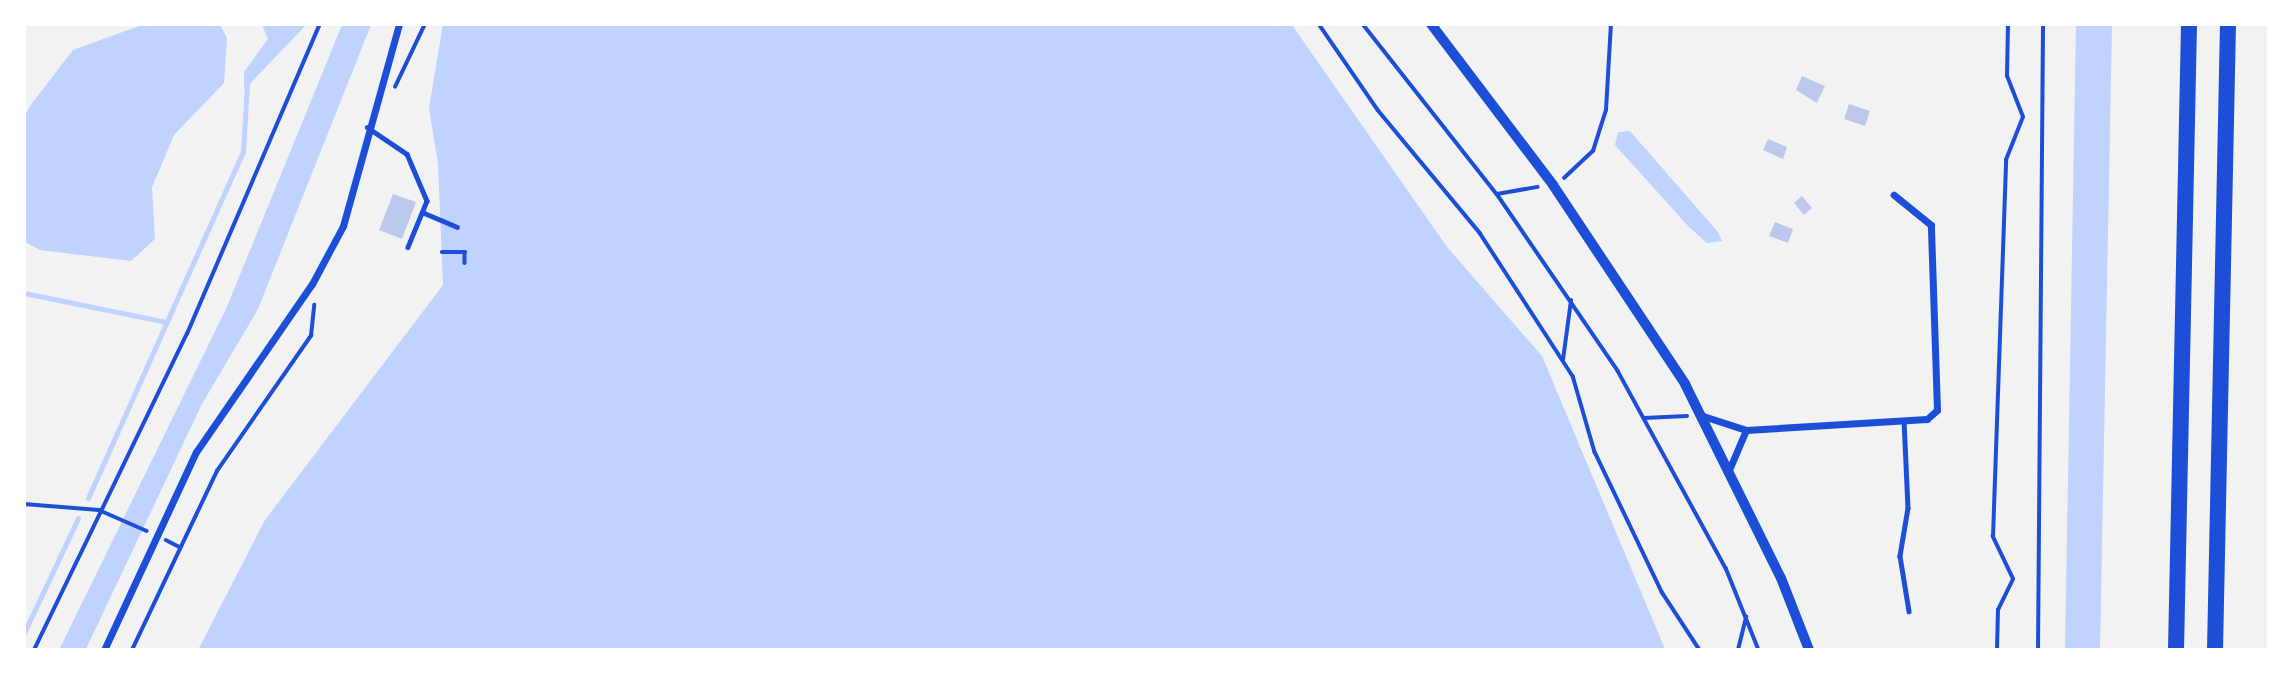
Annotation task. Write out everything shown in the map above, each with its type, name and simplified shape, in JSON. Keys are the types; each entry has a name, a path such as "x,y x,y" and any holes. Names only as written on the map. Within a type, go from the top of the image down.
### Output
{"highway":[{"path":"2176,649 2189,24"},
{"path":"2215,649 2228,24"}],"street":[{"path":"104,649 196,452 312,284 343,226 367,127 399,24"},
{"path":"1431,24 1553,185 1703,416 1809,649"},
{"path":"1703,416 1746,430 1927,419 1937,410 1940,386 1931,225 1917,207 1894,195"},
{"path":"1729,470 1746,430"}],"lane":[{"path":"367,127 407,154 426,201 408,247"},
{"path":"422,212 457,227"},
{"path":"1903,419 1908,508 1900,555 1909,611"}],"path":[{"path":"34,649 99,510 187,334 320,24"},
{"path":"377,93 399,85 425,24"},
{"path":"1319,24 1378,110 1480,233 1563,361 1595,452 1662,592 1700,649"},
{"path":"1363,24 1497,194 1571,299 1643,418 1747,615 1759,649"},
{"path":"1497,194 1553,185 1593,151 1606,110 1611,24"},
{"path":"1997,649 1998,610 2013,579 1993,537 2006,160 2024,117 2007,76 2008,24"},
{"path":"2038,649 2043,24"},
{"path":"442,252 465,252 466,263"},
{"path":"132,649 218,471 311,336 312,284"},
{"path":"1563,361 1571,299"},
{"path":"1643,418 1703,416"},
{"path":"24,504 99,510 143,529"},
{"path":"1738,649 1747,615"}],"water":[{"path":"443,24 1292,25 1447,247 1542,356 1665,649 198,650 265,520 443,285 438,164 429,108"},
{"path":"142,25 220,25 227,38 224,83 174,135 152,187 155,239 131,261 40,250 25,242 24,118 30,106 73,50"},
{"path":"262,25 306,25 244,90 244,72 268,39"},
{"path":"342,25 371,25 258,309 202,404 86,649 59,650 226,309"},
{"path":"2076,25 2112,25 2100,650 2065,649"},
{"path":"1630,131 1718,232 1722,241 1707,243 1689,227 1615,145 1618,132"}],"building":[{"path":"1802,76 1825,86 1817,103 1796,90"},
{"path":"1849,104 1870,111 1865,126 1844,119"},
{"path":"1768,139 1787,147 1783,159 1763,150"},
{"path":"393,194 416,202 402,239 379,230"},
{"path":"1802,196 1812,208 1804,215 1794,203"},
{"path":"1775,222 1793,229 1788,243 1769,236"}],"waterway":[{"path":"88,498 243,152 247,84"},
{"path":"24,293 167,322"},
{"path":"24,633 78,518"}]}
